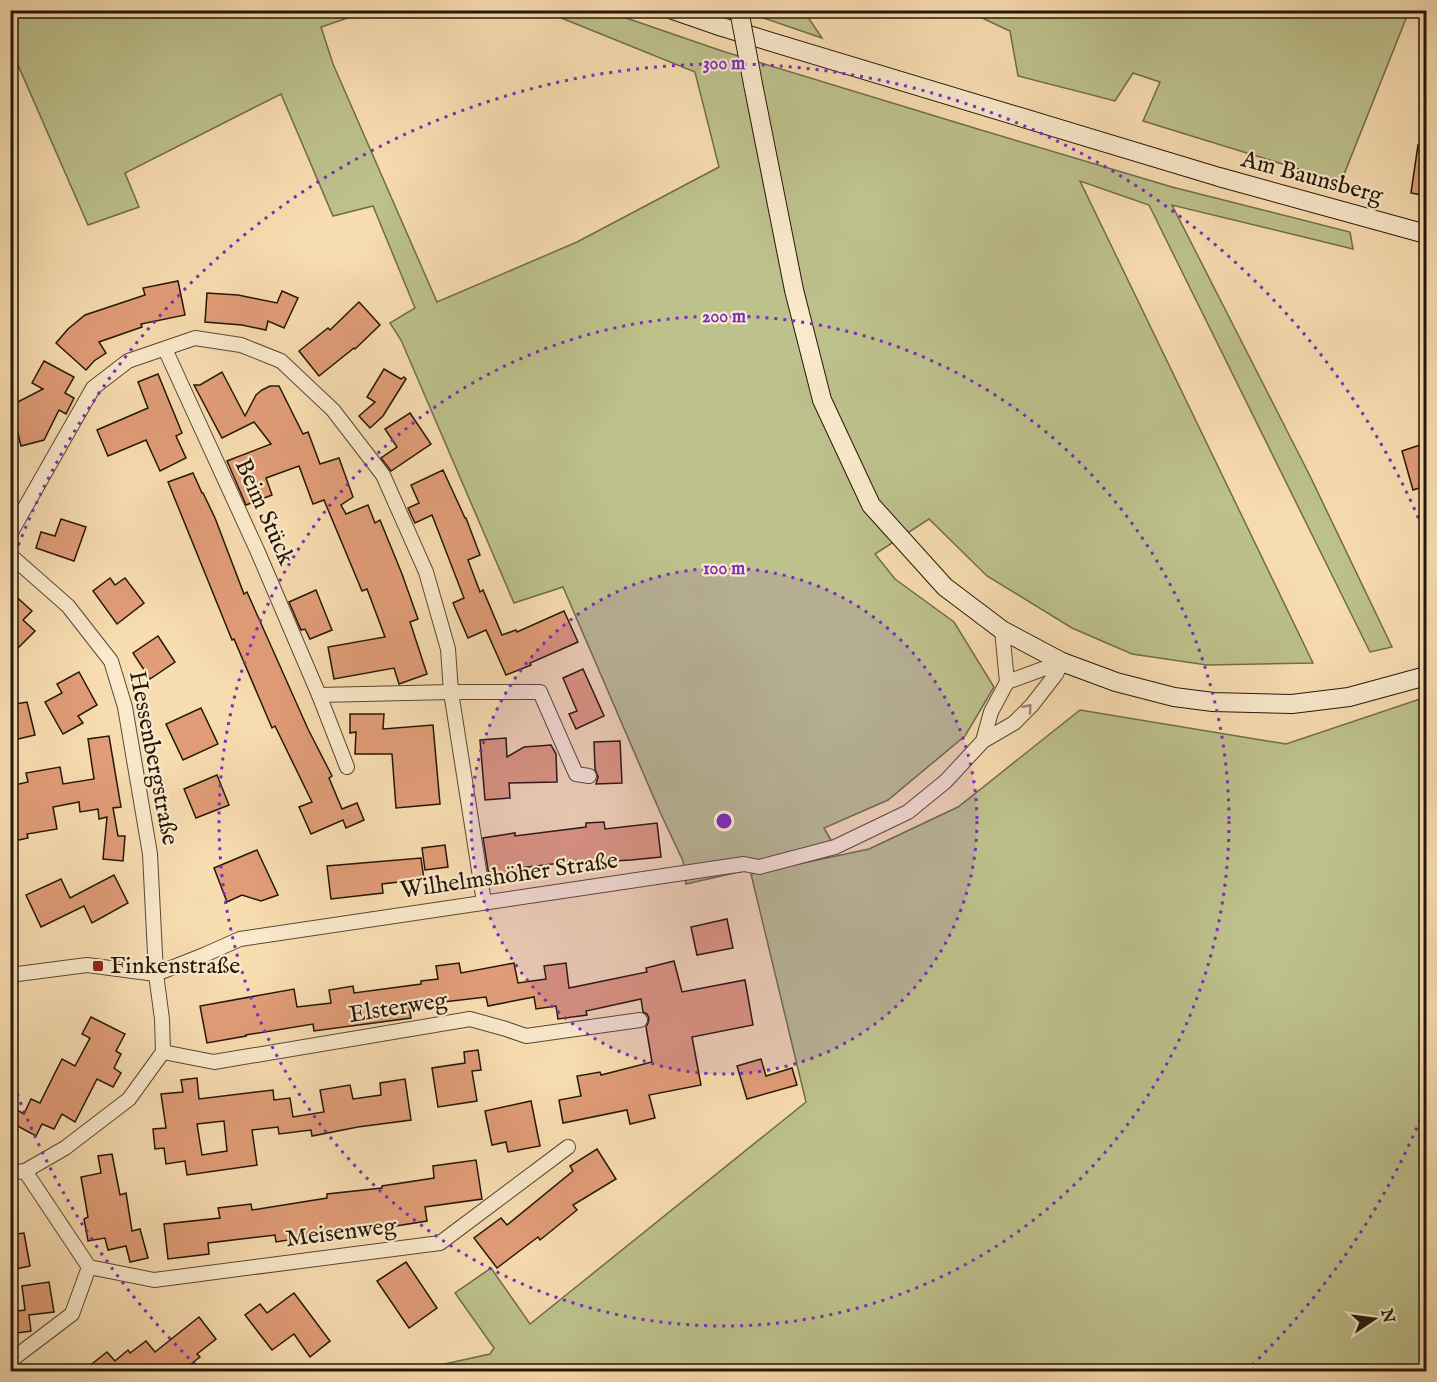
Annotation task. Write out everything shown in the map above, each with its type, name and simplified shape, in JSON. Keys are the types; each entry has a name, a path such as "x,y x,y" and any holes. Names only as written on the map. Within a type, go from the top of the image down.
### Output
{"street":[{"name":"Am Baunsberg","path":"673,10 1219,177 1426,234"},
{"path":"739,10 794,290 822,400 871,504 945,587 1002,630 1062,662 1116,682 1174,697 1213,702 1292,704 1349,697 1426,675"},
{"path":"10,534 93,388 128,361 195,338 242,345 281,361 333,410 383,474 426,572 448,649 451,692 484,903"},
{"name":"Beim Stück","path":"165,349 257,550 347,767"},
{"name":"Hessenbergstraße","path":"10,555 68,606 111,661 125,707 150,854 156,974"},
{"path":"1002,630 1007,682 1062,662"},
{"name":"Wilhelmshöher Straße","path":"10,975 87,966 156,974 240,939 744,864 759,867 835,847 908,812 946,781 982,741 1014,723 1032,705 1056,674 1062,662"},
{"name":"Wilhelmshöher Straße","path":"982,741 991,712 1007,682"},
{"path":"319,695 540,692 576,774 589,776"},
{"path":"10,1173 25,1171 65,1148 129,1099 162,1052 162,1019 156,974"},
{"name":"Elsterweg","path":"162,1052 214,1062 470,1019 526,1036 640,1020"},
{"name":"Meisenweg","path":"89,1267 154,1280 440,1243 568,1147"},
{"path":"10,1361 72,1314 89,1267 25,1171"}],"green space":[{"path":"10,11 368,11 321,27 333,64 437,302 577,242 719,167 695,72 544,11 606,11 722,51 1172,187 1350,232 1353,249 1172,205 1310,476 1392,647 1370,652 1149,205 1080,181 1313,663 1207,665 1132,654 1072,628 987,576 929,519 875,554 895,579 954,622 994,687 965,736 888,800 824,828 835,847 783,862 686,884 683,861 563,587 514,603 401,340 390,323 415,308 373,206 333,216 281,94 125,173 139,207 88,225 11,49"},
{"path":"743,11 804,11 822,38"},
{"path":"976,11 1409,11 1341,182 1143,121 1160,82 1133,73 1115,101 1018,76 1010,31 984,19"},
{"path":"1426,697 1426,1371 408,1372 490,1354 494,1348 455,1293 491,1268 530,1324 806,1102 751,874 869,849 958,807 1080,710 1286,744"}],"building":[{"path":"1418,145 1426,145 1426,196 1411,193"},
{"path":"178,281 185,315 141,324 142,327 99,342 106,353 86,370 56,343 85,315 145,295 143,288"},
{"path":"282,291 298,298 284,328 268,321 266,330 242,325 205,322 207,293 238,295 277,303"},
{"path":"359,302 380,325 355,349 319,376 299,351 328,328 330,330"},
{"path":"44,361 74,377 65,393 74,398 66,414 59,410 44,440 21,446 16,425 10,417 10,406 43,389 32,383"},
{"path":"384,369 401,379 404,377 406,379 383,416 370,428 359,416 375,402 367,397"},
{"path":"222,372 245,416 256,395 270,386 279,386 303,434 308,432 320,464 339,458 353,497 341,505 346,514 368,505 375,523 380,520 418,619 410,622 427,674 399,684 394,668 334,679 328,647 385,637 367,589 362,591 324,500 313,504 299,466 266,478 272,495 246,505 227,461 271,444 254,422 222,438 194,385 200,385"},
{"path":"158,374 182,433 176,436 186,458 160,471 146,440 108,456 97,430 148,408 138,382"},
{"path":"410,413 431,444 391,471 381,458 397,447 385,429"},
{"path":"1423,444 1426,455 1426,486 1413,490 1402,451"},
{"path":"443,470 466,518 480,555 468,560 480,592 483,590 502,635 516,630 517,632 564,611 578,642 506,675 486,630 468,638 453,603 464,598 432,515 415,523 408,508 419,503 411,485"},
{"path":"193,473 215,518 244,594 247,592 308,729 332,776 329,778 342,809 357,803 364,820 346,828 343,820 311,834 299,807 312,802 275,726 272,728 234,639 232,640 168,482"},
{"path":"61,519 86,527 74,561 36,548 41,532 55,536"},
{"path":"110,578 115,585 125,578 144,603 117,624 93,591"},
{"path":"316,590 332,630 310,639 305,629 301,630 289,602"},
{"path":"10,591 32,611 23,620 35,631 10,656"},
{"path":"158,636 175,662 150,679 133,653"},
{"path":"583,669 604,716 576,729 569,714 577,711 563,678"},
{"path":"79,672 97,705 78,716 83,723 63,734 45,702 62,693 57,684"},
{"path":"27,702 35,735 10,741 10,705"},
{"path":"201,708 218,744 183,760 166,724"},
{"path":"350,714 384,714 383,729 433,725 440,804 396,808 392,754 355,754 356,732 350,733"},
{"path":"109,736 121,807 113,808 118,836 125,836 123,861 103,859 107,817 99,819 98,809 80,812 79,802 53,807 57,829 27,834 28,838 10,842 10,786 28,782 26,773 60,767 63,784 94,779 88,739"},
{"path":"506,738 507,757 524,747 551,745 556,754 557,782 509,783 510,798 485,800 480,740"},
{"path":"620,741 622,783 596,784 598,777 595,769 594,742"},
{"path":"217,775 229,805 196,818 184,789"},
{"path":"604,822 605,829 657,823 661,857 577,863 577,861 520,868 520,872 489,876 483,838 586,827 586,823"},
{"path":"445,845 448,867 425,870 422,848"},
{"path":"257,850 278,895 261,901 242,895 227,902 214,868"},
{"path":"421,858 424,879 382,884 383,893 331,899 327,866"},
{"path":"114,875 128,903 92,923 84,906 41,927 26,895 61,879 70,898"},
{"path":"727,919 733,948 697,955 691,927"},
{"path":"674,961 682,992 745,980 753,1025 692,1037 701,1085 649,1095 655,1118 630,1124 627,1110 563,1123 559,1100 581,1096 577,1076 600,1072 601,1075 652,1062 646,1027 649,1018 643,1012 641,999 586,1011 587,1015 558,1019 556,1006 536,1009 534,997 488,1006 486,997 409,1006 411,1018 314,1031 313,1024 207,1043 200,1006 294,989 297,1007 331,1003 329,990 353,986 354,993 421,984 421,981 438,979 436,966 459,963 461,973 514,963 518,983 546,979 544,966 566,963 569,988 647,972 646,968"},
{"path":"91,1017 125,1034 116,1051 121,1054 114,1068 121,1073 113,1087 97,1079 75,1122 62,1114 54,1129 42,1124 36,1136 10,1122 17,1110 24,1114 31,1099 40,1103 62,1059 75,1066 90,1038 82,1034"},
{"path":"478,1050 481,1070 472,1071 477,1101 438,1107 432,1068 465,1063 464,1052"},
{"path":"761,1059 766,1076 792,1068 797,1085 747,1099 737,1066"},
{"path":"197,1078 199,1099 273,1090 274,1100 290,1098 293,1117 324,1112 320,1090 350,1085 353,1099 381,1095 380,1083 405,1079 411,1120 312,1136 311,1130 279,1134 278,1127 252,1130 257,1165 187,1175 185,1161 166,1164 164,1148 155,1149 153,1129 166,1128 161,1094 183,1092 181,1080","holes":["224,1121 227,1151 202,1155 197,1124"]},
{"path":"531,1101 540,1146 508,1152 506,1142 492,1145 485,1111"},
{"path":"597,1149 616,1179 573,1205 577,1210 540,1240 538,1237 497,1268 474,1238 501,1218 507,1225 573,1171 570,1166"},
{"path":"112,1154 120,1195 126,1193 132,1231 140,1229 148,1258 130,1262 126,1246 108,1250 105,1238 88,1241 84,1219 88,1217 81,1177 101,1173 98,1156"},
{"path":"476,1160 482,1199 425,1207 427,1221 276,1242 275,1235 208,1243 209,1254 168,1259 164,1224 220,1218 218,1208 251,1204 252,1210 327,1198 327,1194 382,1188 382,1186 434,1178 433,1166"},
{"path":"24,1233 30,1266 16,1269 10,1235"},
{"path":"406,1262 437,1308 409,1328 377,1281"},
{"path":"49,1282 54,1312 29,1315 31,1331 10,1334 10,1312 25,1310 22,1286"},
{"path":"294,1293 330,1341 310,1357 294,1334 272,1350 245,1315 260,1304 267,1313"},
{"path":"199,1317 216,1339 197,1354 200,1357 182,1371 83,1371 107,1352 115,1361 128,1350 130,1353 146,1341 155,1352"}],"place":[{"name":"Finkenstraße","path":"98,966"}]}
